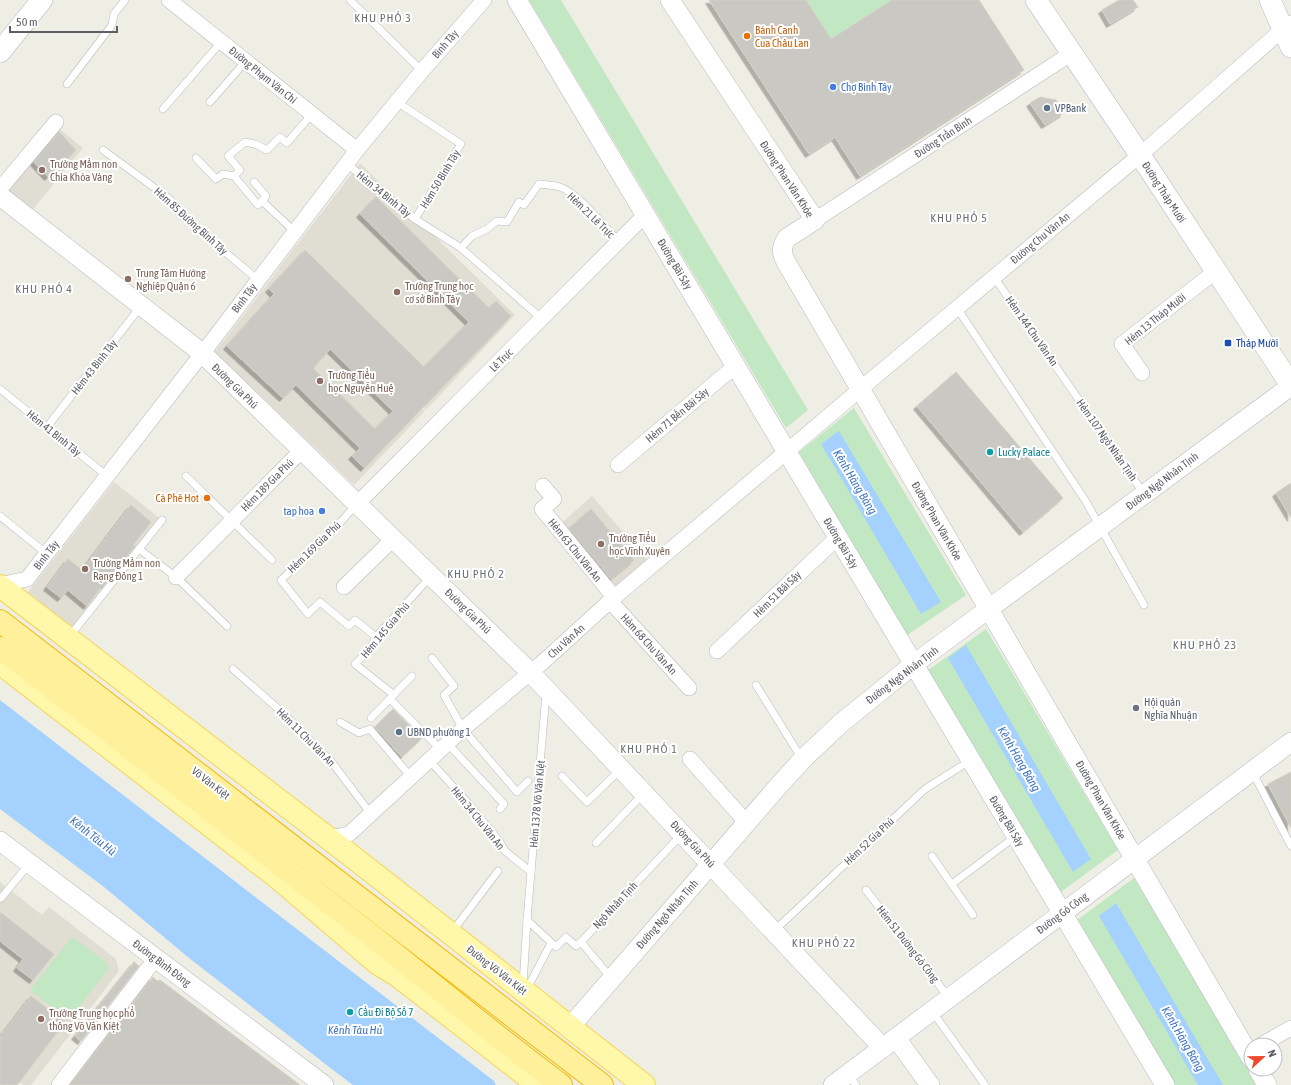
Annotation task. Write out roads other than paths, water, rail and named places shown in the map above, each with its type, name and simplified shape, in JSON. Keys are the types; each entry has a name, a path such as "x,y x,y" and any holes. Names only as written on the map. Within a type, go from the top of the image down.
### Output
{"highway":[{"name":"Võ Văn Kiệt","path":"0,621 602,1085"},
{"name":"Võ Văn Kiệt","path":"0,648 192,795 403,970"},
{"path":"403,970 561,1085"}],"main road":[{"path":"0,52 42,0"},
{"name":"Đường Tháp Mười","path":"1036,0 1140,155 1291,386"},
{"path":"1270,0 1289,30"},
{"path":"0,585 68,638 342,842"},
{"path":"0,663 278,878 377,962 403,970 538,1085"},
{"name":"Đường Võ Văn Kiệt","path":"342,842 451,934 644,1085"}],"street":[{"name":"Đường Phạm Văn Chí","path":"169,0 357,150"},
{"name":"Bình Tây","path":"0,585 27,579 108,476 357,150 422,71 484,0"},
{"name":"Đường Bãi Sậy","path":"517,0 1166,1085"},
{"name":"Đường Phan Văn Khỏe","path":"670,0 815,220 787,238 782,246 783,257 1135,859 1244,1037"},
{"name":"Đường Chu Văn An","path":"786,451 1289,30"},
{"name":"Đường Trần Bình","path":"815,220 1072,53"},
{"path":"0,189 56,122"},
{"name":"Đường Gia Phú","path":"0,196 202,353 530,672 774,931 930,1085"},
{"name":"Lê Trực","path":"357,504 645,215"},
{"name":"Hẻm 13 Tháp Mười","path":"1142,373 1122,344 1216,271"},
{"name":"Hẻm 71 Bến Bãi Sậy","path":"618,465 736,366"},
{"name":"Đường Ngô Nhân Tịnh","path":"570,1027 803,759 840,724 914,664 1291,386"},
{"name":"Hẻm 189 Gia Phú","path":"176,577 302,450"},
{"name":"Chu Văn An","path":"342,842 411,776 463,730 612,599 786,451"},
{"name":"Hẻm 63 Chu Văn An","path":"543,486 554,499 542,509 612,599"},
{"name":"Hẻm 51 Bãi Sậy","path":"717,651 838,537"},
{"path":"344,587 393,539"},
{"path":"26,606 27,579"},
{"name":"Hẻm 68 Chu Văn An","path":"612,599 689,688"},
{"name":"Đường Gò Công","path":"846,1081 889,1043 1291,742"},
{"path":"690,759 747,823"},
{"name":"Đường Bình Đông","path":"0,841 324,1085"},
{"path":"59,1085 156,958"},
{"path":"1277,1037 1291,1028"}],"lane":[{"path":"67,84 112,25 114,14 125,0"},
{"path":"350,0 422,71"},
{"path":"163,109 222,41"},
{"path":"210,102 246,61"},
{"name":"Hẻm 50 Bình Tây","path":"397,102 461,144 415,219"},
{"path":"267,150 280,137 287,143 312,114"},
{"path":"234,176 240,170 228,156 245,142 255,144 267,150 272,156"},
{"name":"Hẻm 85 Đường Bình Tây","path":"103,150 171,200 180,214 258,279"},
{"path":"196,158 216,179 223,174 234,176 258,205 266,196 254,182"},
{"name":"Hẻm 34 Bình Tây","path":"347,164 415,219 461,248 542,319"},
{"name":"Hẻm 21 Lê Trực","path":"461,248 472,236 487,229 497,221 507,222 519,202 524,205 539,184 561,188 568,192 594,215 619,242"},
{"path":"262,201 294,231"},
{"name":"Hẻm 144 Chu Văn An","path":"994,277 1070,386"},
{"name":"Hẻm 43 Bình Tây","path":"47,427 141,306"},
{"path":"957,308 1085,500 1144,605"},
{"name":"Hẻm 107 Ngô Nhân Tịnh","path":"1070,386 1144,494"},
{"name":"Hẻm 41 Bình Tây","path":"0,389 108,476"},
{"name":"Hẻm 189 Gia Phú","path":"186,476 272,560"},
{"name":"Hẻm 169 Gia Phú","path":"357,504 338,526 281,580 308,614 320,602 349,626 355,620 376,637"},
{"path":"0,516 47,554"},
{"path":"68,638 162,520"},
{"path":"139,550 176,577 228,626"},
{"name":"Hẻm 145 Gia Phú","path":"392,697 355,664 370,649 376,637 431,576"},
{"path":"432,658 454,686 444,695 463,730 518,792 528,781"},
{"name":"Hẻm 11 Chu Văn An","path":"233,669 284,714 330,760 371,814"},
{"path":"371,718 412,676"},
{"path":"756,685 803,759"},
{"name":"Hẻm 1378 Võ Văn Kiệt","path":"524,991 527,920 546,689"},
{"path":"392,697 504,804 500,809"},
{"path":"340,722 359,733 370,730 411,776"},
{"name":"Hẻm 34 Chu Văn An","path":"429,760 469,804 500,842 505,851 531,872"},
{"name":"Hẻm 52 Gia Phú","path":"774,931 925,789 971,760"},
{"path":"562,776 587,802 621,768"},
{"path":"1252,771 1291,846"},
{"path":"596,843 644,793"},
{"name":"Ngô Nhân Tịnh","path":"581,942 683,834"},
{"path":"952,884 1016,836"},
{"path":"932,856 973,915"},
{"path":"1,898 30,863"},
{"path":"451,934 498,871"},
{"name":"Hẻm 51 Đường Gò Công","path":"866,890 949,998"},
{"path":"527,920 551,944 556,947 566,937 576,946 581,942 611,979"},
{"path":"524,991 551,944"},
{"path":"932,1011 985,1085"}],"water":[{"name":"Kênh Hàng Bàng","path":"839,431 941,602 921,614 821,444"},
{"name":"Kênh Hàng Bàng","path":"966,645 1091,859 1073,872 948,658"},
{"name":"Kênh Tàu Hủ","path":"0,700 494,1081 496,1085 353,1085 333,1070 189,958 104,887 0,809"},
{"name":"Kênh Hàng Bàng","path":"1116,903 1223,1085 1198,1085 1099,916"}],"place":[{"name":"Bánh Canh Cua Châu Lan","path":"747,36"},
{"name":"Chợ Bình Tây","path":"833,87"},
{"name":"VPBank","path":"1047,108"},
{"name":"Trường Mầm non Chìa Khóa Vàng","path":"42,170"},
{"name":"Trung Tâm Hướng Nghiệp Quận 6","path":"128,279"},
{"name":"Trường Trung học cơ sở Bình Tây","path":"397,292"},
{"name":"Tháp Mười","path":"1228,343"},
{"name":"Trường Tiểu học Nguyễn Huệ","path":"320,381"},
{"name":"Lucky Palace","path":"990,452"},
{"name":"Cà Phê Hot","path":"207,498"},
{"name":"tap hoa","path":"322,511"},
{"name":"Trường Tiểu học Vĩnh Xuyên","path":"601,544"},
{"name":"Trường Mầm non Rạng Đông 1","path":"85,569"},
{"name":"Hội quán Nghĩa Nhuận","path":"1136,708"},
{"name":"UBND phường 1","path":"399,732"},
{"name":"Cầu Đi Bộ Số 7","path":"350,1012"},
{"name":"Trường Trung học phổ thông Võ Văn Kiệt","path":"41,1019"}],"district":[{"name":"KHU PHỐ 3","path":"383,18"},
{"name":"KHU PHỐ 5","path":"959,218"},
{"name":"KHU PHỐ 4","path":"44,289"},
{"name":"KHU PHỐ 2","path":"476,574"},
{"name":"KHU PHỐ 23","path":"1205,645"},
{"name":"KHU PHỐ 1","path":"649,749"},
{"name":"KHU PHỐ 22","path":"824,943"}]}
